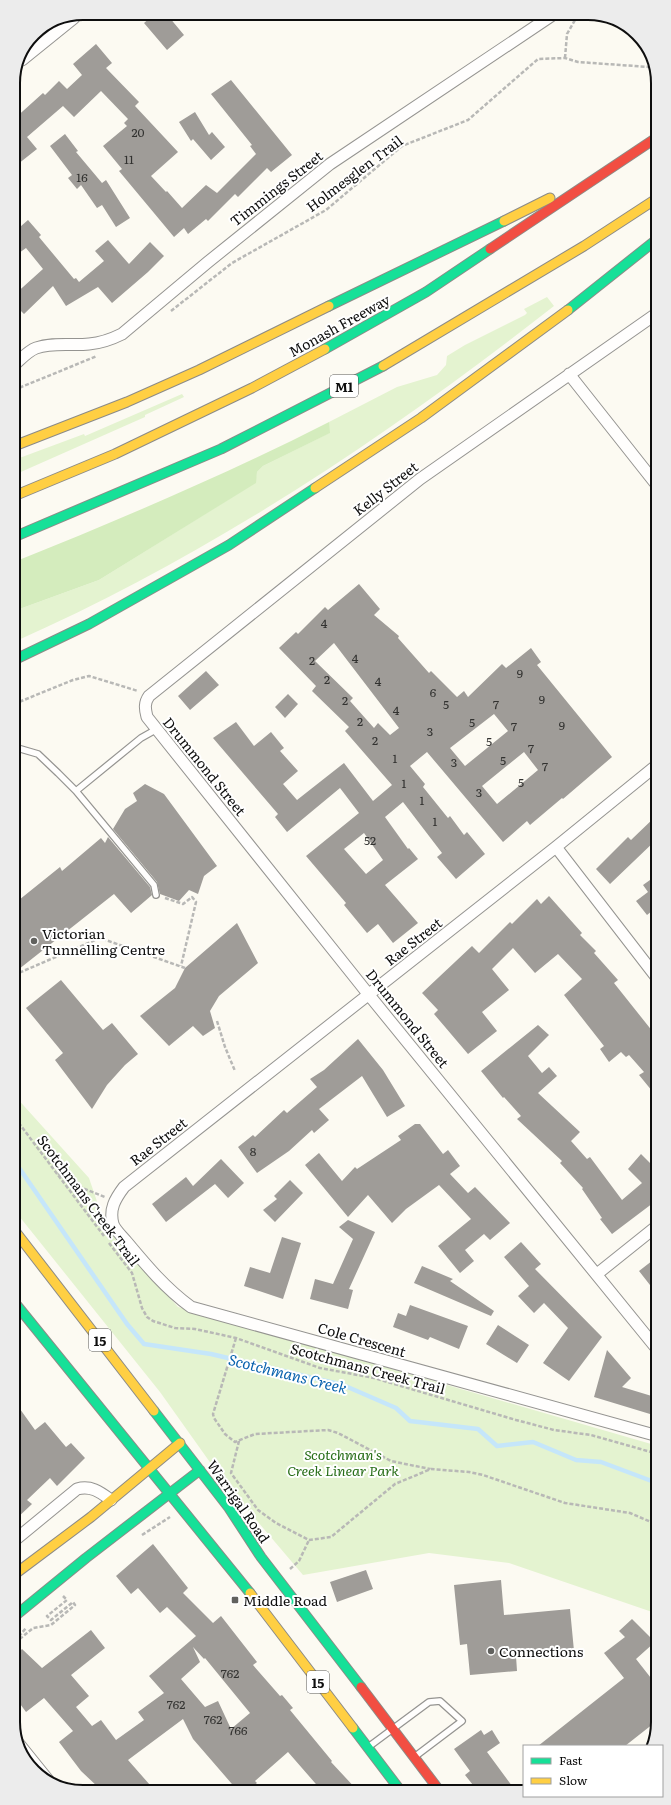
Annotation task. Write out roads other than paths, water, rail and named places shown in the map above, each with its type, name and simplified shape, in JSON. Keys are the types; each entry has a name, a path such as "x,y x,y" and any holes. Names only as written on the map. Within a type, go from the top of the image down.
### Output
{"main road":[{"name":"Monash Freeway","path":"20,494 115,454 252,388 363,329 426,292 620,164 651,142"},
{"path":"20,444 127,402 199,370 620,164"},
{"name":"M1","path":"20,535 221,449 389,363 584,246 651,202"},
{"path":"20,657 89,624 242,537 421,418 581,301 651,244"},
{"name":"Warrigal Road","path":"20,1236 180,1443 229,1508 274,1575 435,1785"},
{"name":"15","path":"20,1309 241,1580 396,1785"},
{"path":"20,1570 111,1500 180,1443"},
{"path":"20,1612 86,1558 200,1470"}],"street":[{"name":"Timmings Street","path":"20,360 29,353 41,347 58,344 89,344 108,340 122,334 208,262 330,164 545,20"},
{"path":"26,57 69,22"},
{"path":"36,41 40,46"},
{"name":"Kelly Street","path":"144,697 149,696 420,479 651,317"},
{"path":"569,374 651,478"},
{"name":"Drummond Street","path":"144,697 147,718 369,995 651,1342"},
{"name":"Rae Street","path":"112,1199 124,1187 556,847 651,770"},
{"path":"556,847 651,970"},
{"name":"Cole Crescent","path":"112,1199 114,1225 153,1273 173,1293 191,1307 651,1434"},
{"path":"597,1274 651,1231"},
{"path":"20,1536 77,1489 95,1489 111,1500"}],"lane":[{"path":"76,791 141,738 157,729"},
{"path":"20,749 38,754 76,791 154,885 156,895"},
{"path":"368,1748 392,1728 429,1702 440,1701 462,1721 414,1758"}],"waterway":[{"name":"Scotchmans Creek","path":"20,1169 127,1324 144,1344 211,1354 343,1385 396,1408 410,1421 478,1429 497,1446 533,1442 576,1460 601,1462 651,1480"}],"place":[{"name":"Victorian Tunnelling Centre","path":"34,941"},
{"name":"Middle Road","path":"235,1600"},
{"name":"Connections","path":"491,1651"}],"park label":[{"name":"Scotchman's Creek Linear Park","path":"343,1462"}]}
